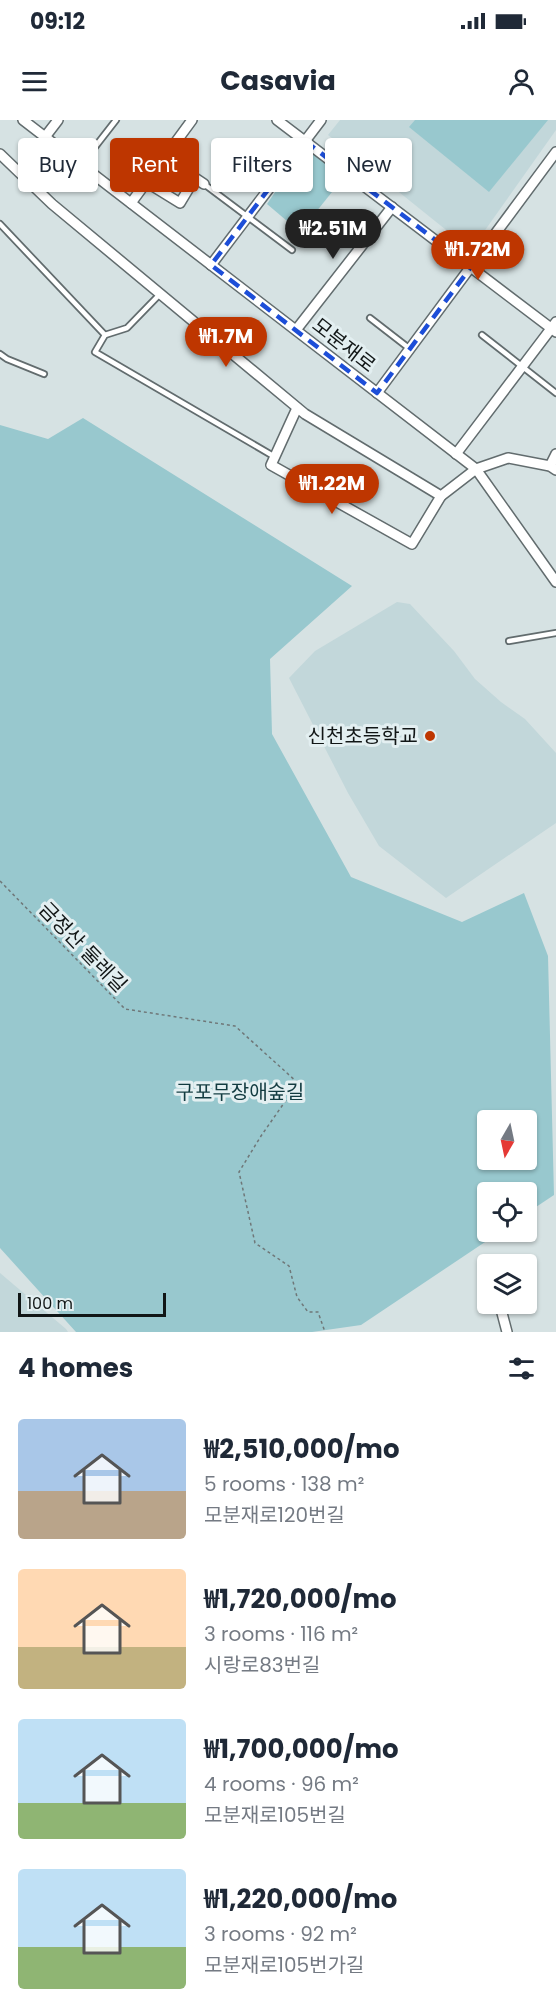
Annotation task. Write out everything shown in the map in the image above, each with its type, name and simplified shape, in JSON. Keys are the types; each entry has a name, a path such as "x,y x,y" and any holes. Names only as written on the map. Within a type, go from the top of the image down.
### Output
{"street":[{"name":"모분재로","path":"23,120 45,137"},
{"path":"45,137 58,120"},
{"path":"179,138 192,120"},
{"path":"278,120 301,138"},
{"path":"307,138 321,120"},
{"path":"313,147 554,327 456,454"},
{"path":"377,393 556,152"},
{"path":"0,154 52,204 297,408 441,496"},
{"name":"모분재로","path":"98,178 476,469 556,582"},
{"path":"199,181 204,184"},
{"path":"131,203 139,192"},
{"path":"162,192 180,203 187,192"},
{"path":"211,265 267,192"},
{"path":"296,330 392,207"},
{"path":"297,408 271,465 412,544 441,496 476,469 508,458 553,468 556,454"},
{"path":"502,1314 507,1332"}],"lane":[{"path":"98,143 116,120"},
{"path":"204,184 292,250"},
{"path":"0,224 105,335"},
{"path":"161,293 127,328 105,335 95,352 275,457"},
{"path":"370,318 410,349"},
{"path":"482,335 556,393"},
{"path":"0,354 44,374"},
{"path":"508,641 556,633"}],"path":[{"name":"금정산 둘레길","path":"0,881 125,1009 235,1026 298,1083 239,1172 255,1243 289,1266 297,1297 308,1312 318,1312 325,1332"}],"highlighted area":[{"path":"305,141 471,267 377,393 211,265"}],"shaded area":[{"path":"340,120 556,120 556,130 471,250 399,192 412,192 412,138 332,138 328,135"},
{"name":"신천초등학교","path":"397,602 410,604 454,651 475,679 525,719 556,753 556,823 446,898 379,846 348,793 289,678 315,651"},
{"path":"0,1273 66,1329 68,1332 0,1332"}],"green space":[{"path":"415,120 548,120 489,192 409,127"},
{"path":"313,154 325,163 325,192 332,192 300,232 267,204 275,192 313,192"},
{"name":"구포무장애숲길","path":"83,418 352,586 270,659 272,734 351,877 462,922 524,893 548,956 554,1195 537,1206 537,1182 477,1182 477,1242 485,1242 361,1325 312,1332 76,1332 0,1248 0,425 48,439"}],"place":[{"name":"신천초등학교","path":"430,736"}]}
